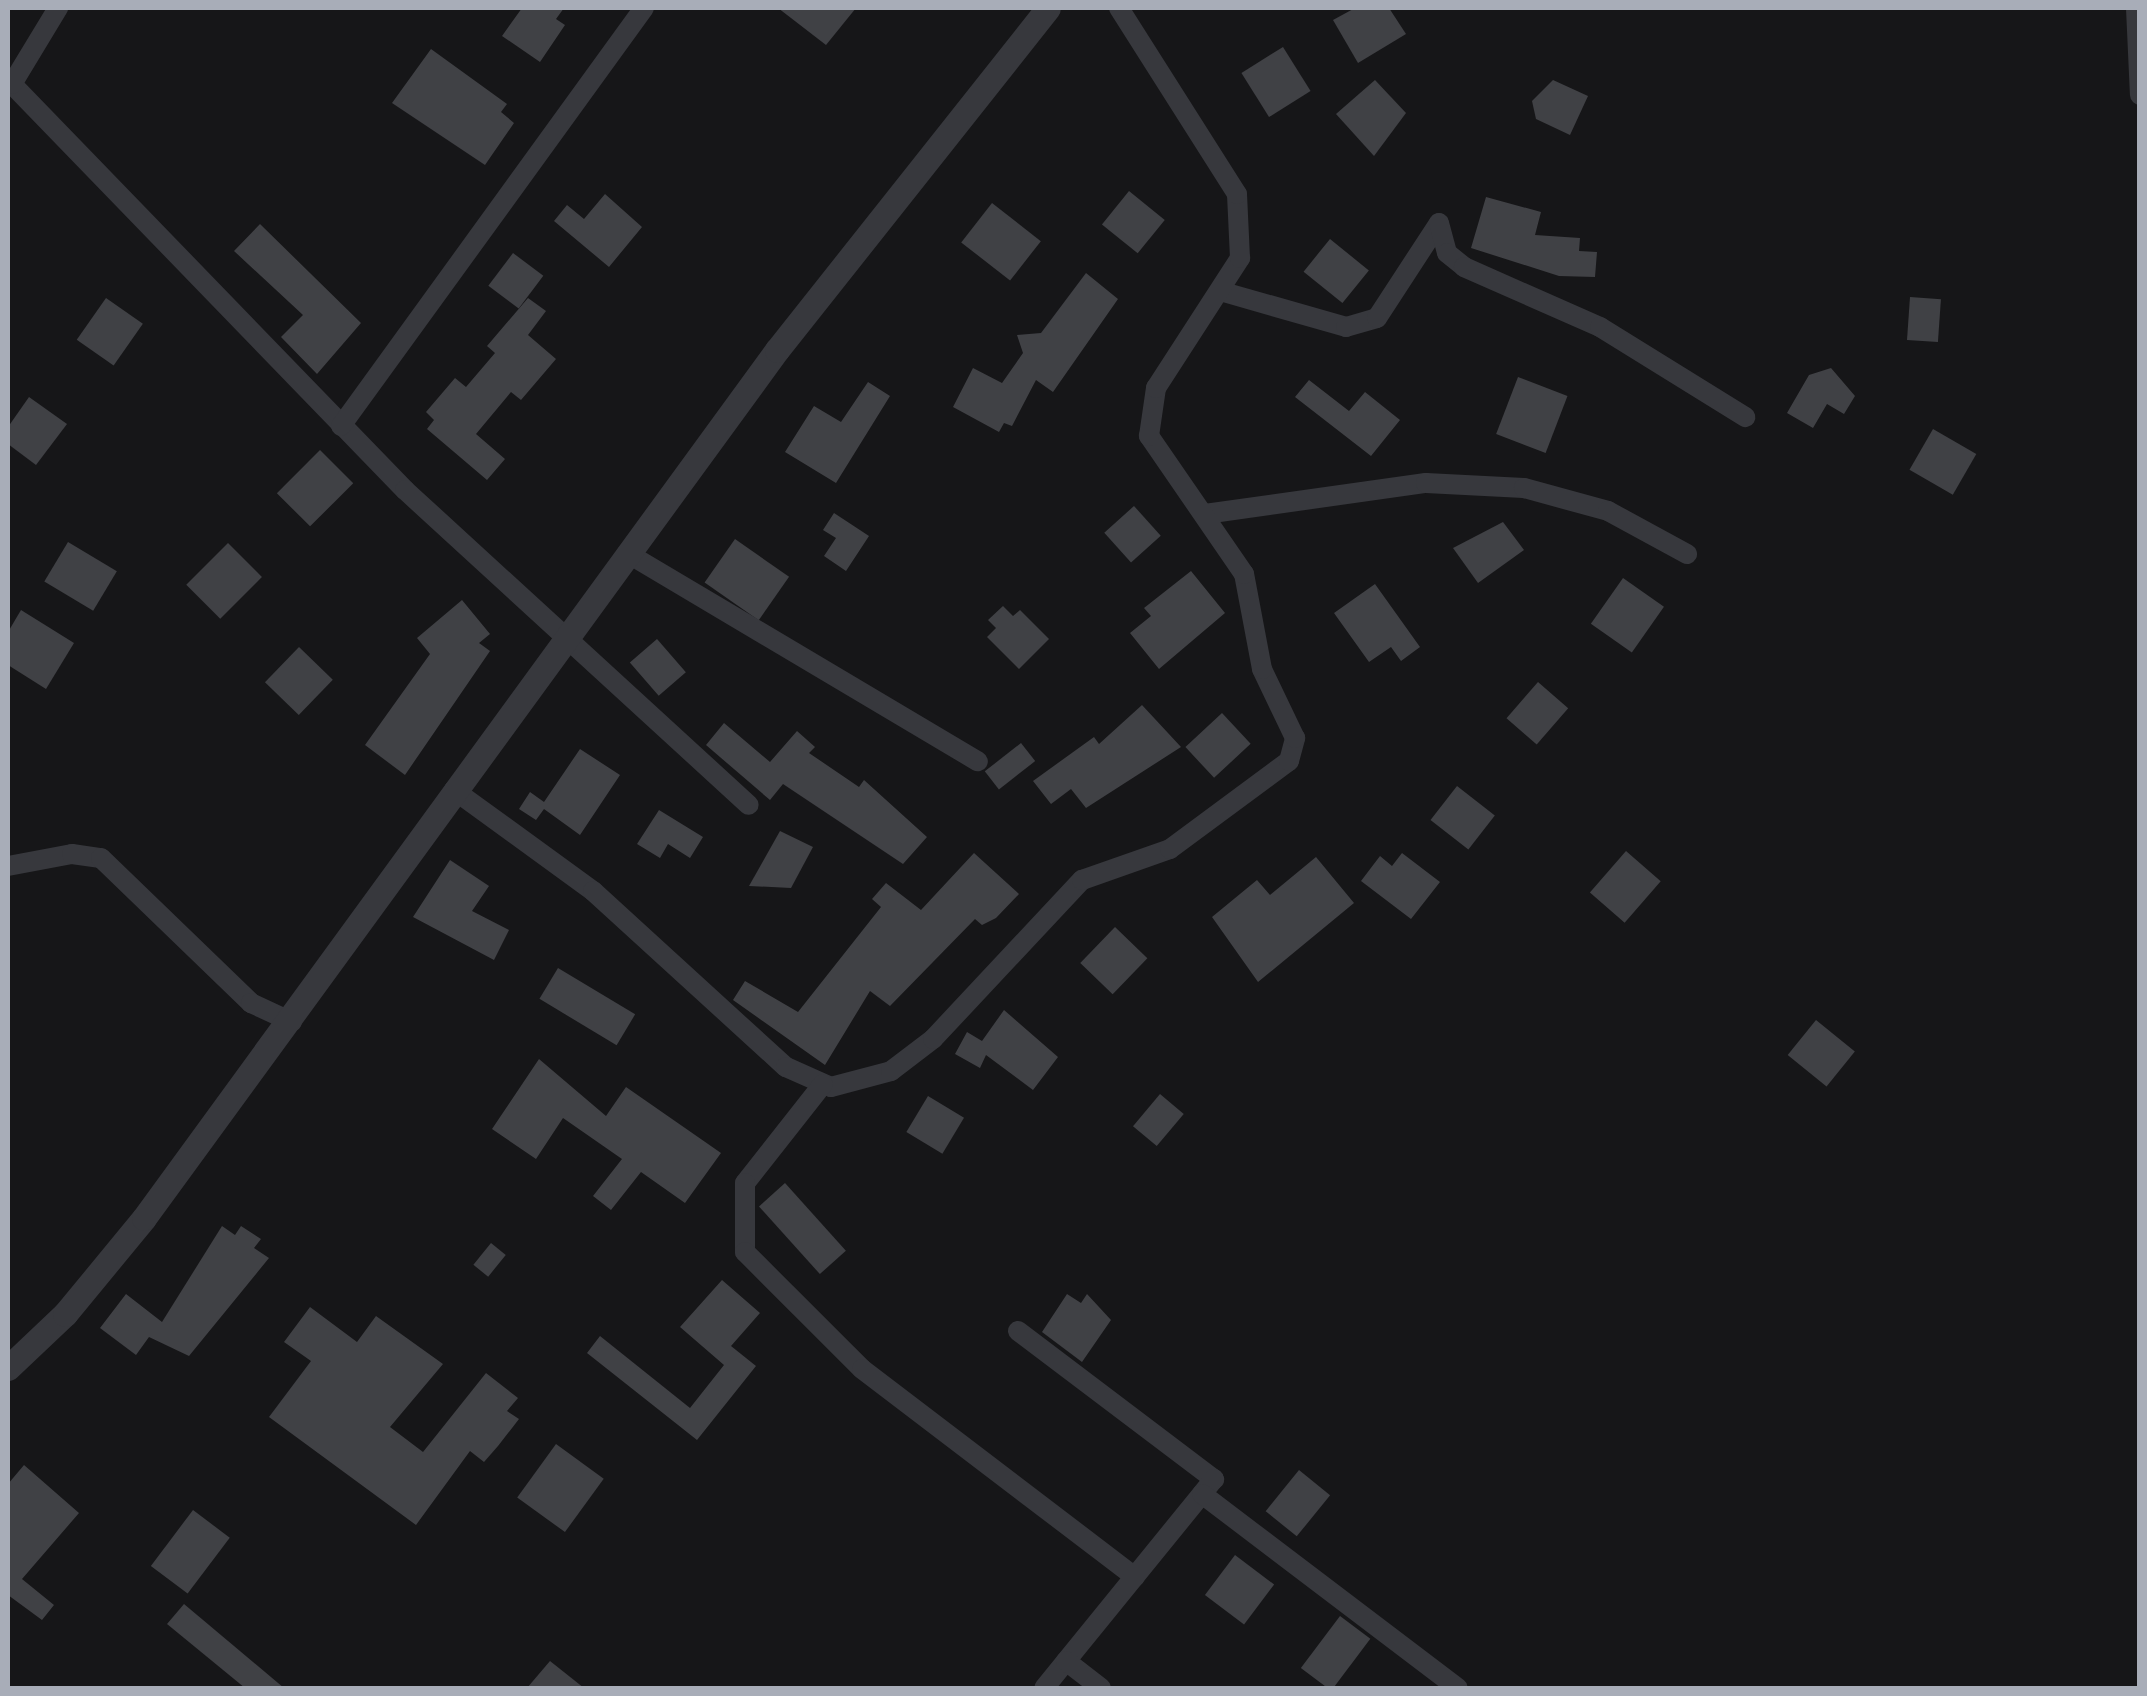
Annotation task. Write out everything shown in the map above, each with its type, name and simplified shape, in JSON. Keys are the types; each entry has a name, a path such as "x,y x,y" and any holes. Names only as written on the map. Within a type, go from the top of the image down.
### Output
{"street":[{"path":"58,8 10,82 341,426 562,641 749,805"},
{"path":"341,426 644,8"},
{"path":"8,1368 96,1278 292,1022 454,790 627,553 1048,8"},
{"path":"454,790 593,892 771,1055 823,1084 891,1072 973,1001 1082,880 1170,848 1290,761 1295,738 1262,669 1244,574 1149,436 1150,414 1169,364 1240,258 1237,194 1119,8"},
{"path":"2136,8 2140,95"},
{"path":"1220,291 1346,327 1377,318 1439,224 1447,252 1464,267 1600,327 1745,417"},
{"path":"1205,514 1426,483 1524,488 1608,511 1687,554"},
{"path":"627,553 978,761"},
{"path":"8,866 72,854 101,858 251,1004 292,1022"},
{"path":"823,1084 746,1183 746,1252 862,1368 1135,1577"},
{"path":"1018,1331 1214,1479 1044,1688"},
{"path":"1202,1494 1458,1688"},
{"path":"1066,1661 1101,1688"}],"building":[{"path":"522,8 564,8 556,19 565,25 540,62 502,36"},
{"path":"778,8 856,8 826,45"},
{"path":"1355,8 1389,8 1406,34 1358,63 1333,20"},
{"path":"1283,47 1311,91 1269,117 1241,73"},
{"path":"431,49 507,104 501,112 514,123 485,165 392,103"},
{"path":"1375,80 1406,113 1374,156 1336,114"},
{"path":"1553,80 1588,96 1570,135 1536,119 1532,101"},
{"path":"1129,191 1165,220 1138,253 1102,224"},
{"path":"605,194 642,227 609,267 554,221 567,205 584,219"},
{"path":"1486,197 1541,212 1535,235 1580,238 1579,251 1597,252 1595,277 1559,276 1471,248"},
{"path":"992,203 1041,241 1010,281 961,242"},
{"path":"260,224 361,323 317,374 281,337 303,315 234,251"},
{"path":"1330,239 1369,270 1342,303 1304,272"},
{"path":"513,253 543,276 519,309 488,286"},
{"path":"1086,273 1118,299 1053,392 1036,380 1012,426 1004,423 999,432 953,407 973,368 1002,383 1023,353 1017,335 1041,333"},
{"path":"1910,297 1941,299 1938,342 1907,340"},
{"path":"106,298 143,324 114,366 77,340"},
{"path":"528,298 546,311 528,335 556,359 521,400 511,392 476,434 505,459 487,480 427,429 434,420 426,412 455,378 466,387 495,353 487,346"},
{"path":"1831,368 1855,396 1844,414 1827,404 1813,428 1787,413 1809,375"},
{"path":"1518,377 1567,396 1546,453 1496,434"},
{"path":"1309,380 1349,411 1365,392 1400,420 1371,456 1295,397"},
{"path":"868,382 890,396 836,483 785,452 814,406 841,422"},
{"path":"29,397 67,424 36,465 8,444 8,427"},
{"path":"1933,429 1976,454 1953,495 1910,470"},
{"path":"320,450 353,483 310,526 277,493"},
{"path":"1134,506 1161,536 1131,562 1104,533"},
{"path":"834,513 869,536 846,571 824,556 836,538 823,530"},
{"path":"1503,522 1524,550 1478,583 1453,548"},
{"path":"735,539 789,577 759,620 705,582"},
{"path":"68,542 117,571 93,611 44,581"},
{"path":"228,543 262,577 220,619 186,585"},
{"path":"1191,571 1225,613 1159,669 1130,633 1151,616 1144,608"},
{"path":"1623,578 1664,607 1632,653 1591,624"},
{"path":"1375,584 1420,647 1401,661 1391,647 1369,662 1334,613"},
{"path":"462,600 490,634 479,643 490,651 405,775 365,745 430,654 417,638"},
{"path":"1003,606 1013,616 1020,610 1049,639 1019,669 987,637 996,628 988,620"},
{"path":"21,610 74,643 46,689 8,665 8,632"},
{"path":"657,639 686,672 659,696 630,663"},
{"path":"299,647 333,680 299,715 265,682"},
{"path":"1538,682 1568,708 1537,744 1507,718"},
{"path":"1142,705 1181,747 1086,808 1071,789 1051,804 1033,781 1094,737 1099,744"},
{"path":"1222,713 1251,744 1214,778 1185,747"},
{"path":"724,723 770,762 797,731 815,747 809,753 859,787 864,780 927,837 903,864 783,784 770,800 706,745"},
{"path":"1021,743 1035,761 999,789 985,771"},
{"path":"580,749 620,775 580,835 544,809 536,820 519,809 530,792 544,802"},
{"path":"1457,786 1495,816 1468,849 1431,820"},
{"path":"659,810 703,837 690,858 668,844 660,858 637,844"},
{"path":"780,831 813,847 791,888 749,886"},
{"path":"1626,851 1661,881 1625,923 1590,893"},
{"path":"974,853 1019,894 996,918 982,925 975,919 890,1006 870,991 825,1065 733,1000 745,981 798,1012 881,907 872,899 886,883 921,910"},
{"path":"1402,853 1440,882 1411,919 1361,881 1380,856 1392,866"},
{"path":"1316,857 1354,903 1258,982 1212,917 1257,880 1270,895"},
{"path":"450,860 489,886 472,911 509,930 494,960 413,917"},
{"path":"1115,927 1147,958 1113,994 1080,963"},
{"path":"558,968 635,1014 617,1045 539,999"},
{"path":"1004,1010 1058,1057 1033,1090 986,1055 980,1068 955,1054 967,1032 982,1041"},
{"path":"1816,1020 1855,1051 1827,1086 1788,1055"},
{"path":"539,1059 606,1116 626,1087 721,1153 685,1203 641,1172 611,1210 593,1196 622,1159 563,1118 536,1159 492,1129"},
{"path":"1160,1094 1184,1114 1157,1146 1133,1126"},
{"path":"928,1096 964,1118 942,1154 906,1132"},
{"path":"785,1183 846,1251 820,1274 759,1206"},
{"path":"222,1226 235,1235 241,1226 261,1239 254,1248 269,1258 189,1356 149,1337 136,1355 100,1328 126,1294 162,1322"},
{"path":"491,1243 506,1255 488,1277 473,1265"},
{"path":"722,1280 760,1313 731,1346 756,1366 697,1440 587,1353 600,1336 690,1408 724,1365 680,1327"},
{"path":"1067,1294 1081,1303 1087,1294 1111,1320 1082,1362 1042,1332"},
{"path":"310,1307 357,1342 376,1316 443,1364 390,1427 423,1452 486,1373 518,1398 507,1411 519,1419 498,1446 484,1462 470,1451 416,1525 269,1417 311,1361 284,1342"},
{"path":"556,1444 604,1479 565,1532 517,1497"},
{"path":"24,1465 79,1513 22,1579 54,1605 42,1620 8,1595 8,1484"},
{"path":"1299,1470 1330,1495 1297,1536 1266,1511"},
{"path":"193,1510 230,1538 188,1594 151,1566"},
{"path":"1235,1555 1274,1584 1244,1624 1205,1595"},
{"path":"184,1604 284,1688 245,1688 167,1624"},
{"path":"1340,1616 1370,1639 1333,1688 1328,1688 1301,1668"},
{"path":"550,1661 584,1688 527,1688"}]}
